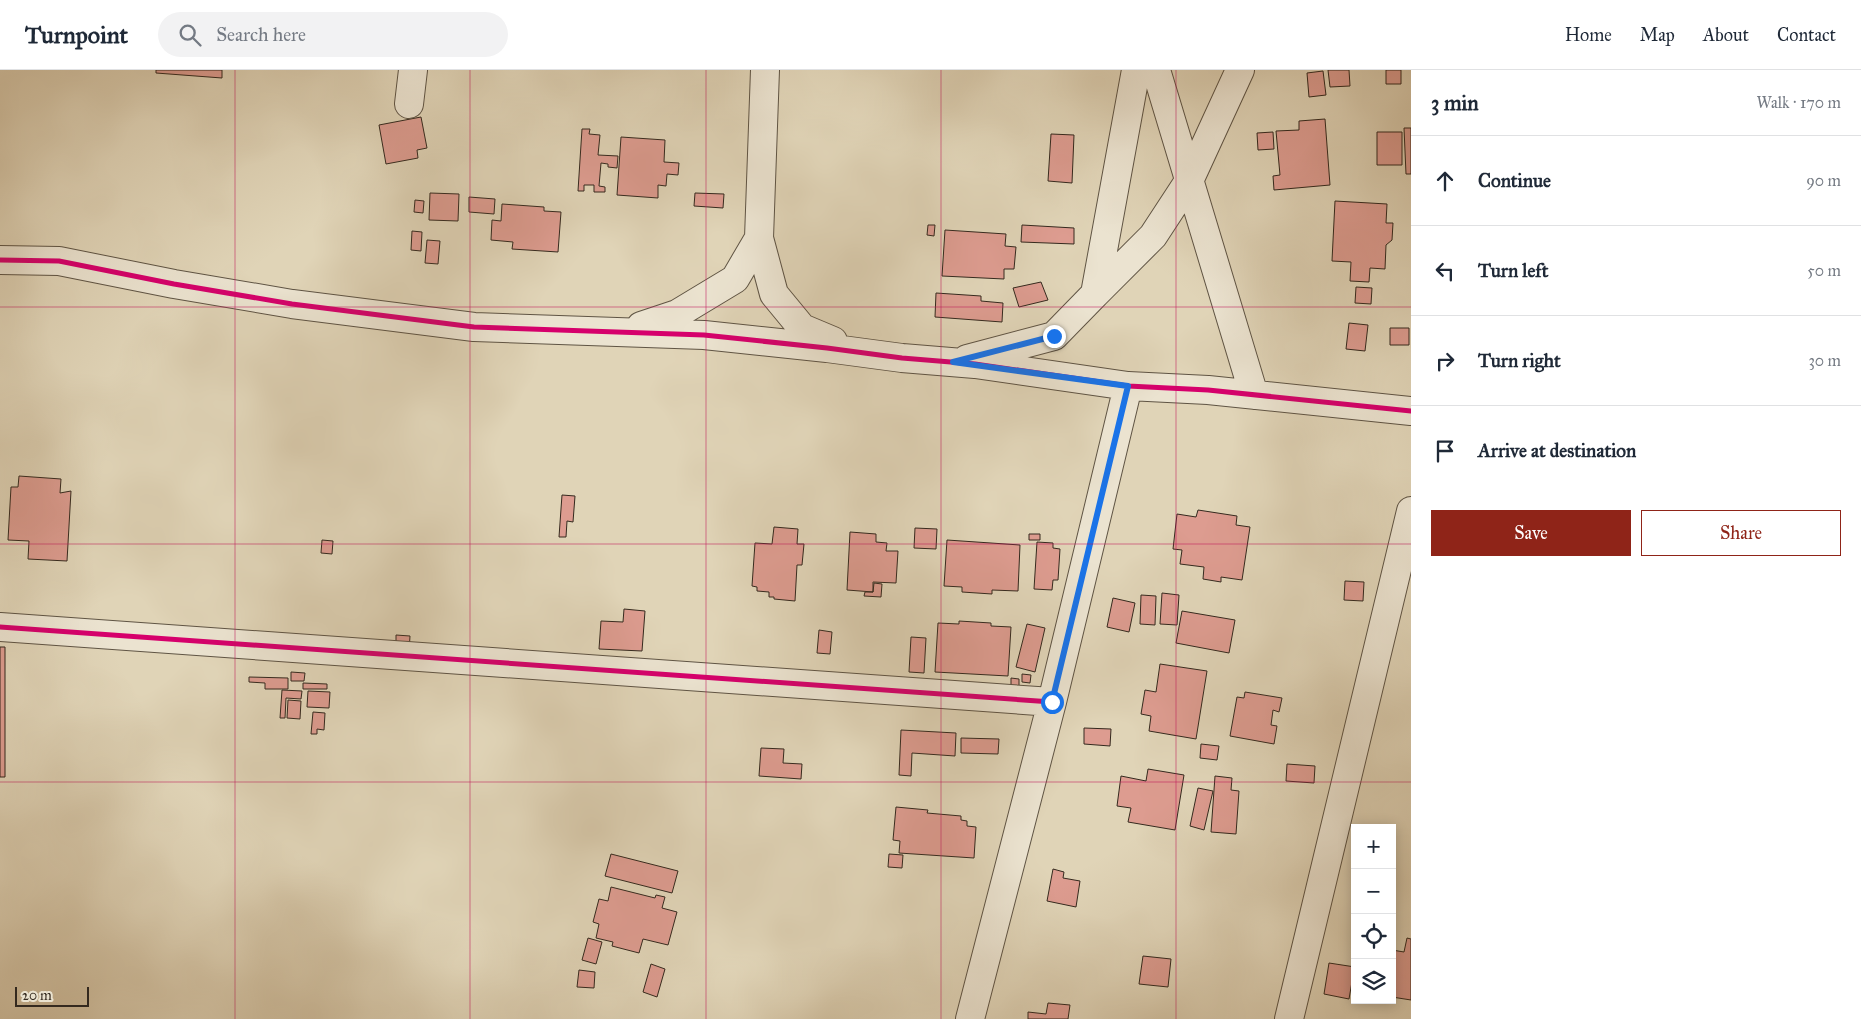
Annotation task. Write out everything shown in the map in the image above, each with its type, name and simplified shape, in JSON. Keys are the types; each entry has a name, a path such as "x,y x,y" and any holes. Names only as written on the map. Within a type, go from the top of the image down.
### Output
{"street":[{"path":"409,104 412,70"},
{"path":"766,70 759,238 774,294 802,328 857,352"},
{"path":"1095,294 1136,70"},
{"path":"1156,70 1254,395"},
{"path":"953,362 1054,336 1153,236 1189,181 1240,70"},
{"path":"626,332 677,314 735,279 759,238"},
{"path":"0,260 59,262 292,304 427,322 474,327 704,335 953,362 1128,386 1254,395 1411,411"},
{"path":"970,1019 1052,702 1128,386"},
{"path":"1288,1019 1411,510"},
{"path":"0,627 1052,702"}],"building":[{"path":"156,70 222,70 222,78 156,73"},
{"path":"1328,70 1349,70 1350,86 1330,87"},
{"path":"1386,70 1401,70 1401,84 1386,84"},
{"path":"1323,71 1326,95 1309,97 1307,73"},
{"path":"421,117 427,148 417,150 418,158 386,164 379,125"},
{"path":"1325,119 1330,185 1274,190 1273,176 1280,175 1276,131 1299,130 1299,121"},
{"path":"1404,128 1411,128 1411,174 1406,174"},
{"path":"582,129 590,129 589,134 600,135 598,155 618,156 617,168 608,167 608,164 601,163 599,186 605,187 605,192 594,192 594,185 584,185 584,191 578,191"},
{"path":"1273,132 1274,149 1258,150 1257,133"},
{"path":"1377,132 1402,132 1402,165 1377,165"},
{"path":"1051,134 1074,135 1072,183 1048,181"},
{"path":"621,137 665,140 664,162 679,163 678,175 667,174 666,186 658,185 658,198 617,195"},
{"path":"430,193 459,194 458,221 429,220"},
{"path":"695,193 724,194 723,208 694,206"},
{"path":"469,197 495,199 494,214 469,212"},
{"path":"415,200 424,201 423,213 414,212"},
{"path":"1335,201 1387,204 1386,223 1393,223 1392,240 1386,245 1385,269 1370,268 1369,282 1350,281 1351,262 1332,261"},
{"path":"502,204 544,207 544,211 561,212 558,252 512,249 513,242 491,240 492,220 501,221"},
{"path":"928,225 935,225 934,236 927,235"},
{"path":"1022,225 1074,228 1074,244 1021,242"},
{"path":"945,230 1006,234 1005,246 1016,247 1014,269 1004,269 1004,279 942,276"},
{"path":"412,231 422,232 421,251 411,250"},
{"path":"427,240 440,241 438,264 425,263"},
{"path":"1041,282 1048,300 1019,307 1013,288"},
{"path":"1356,287 1372,288 1371,304 1355,303"},
{"path":"936,293 981,296 981,301 1003,303 1002,322 935,317"},
{"path":"1349,323 1368,325 1365,351 1346,349"},
{"path":"1390,328 1409,328 1409,345 1390,345"},
{"path":"19,476 61,479 60,493 71,491 67,561 28,559 29,541 8,540 11,487 18,487"},
{"path":"562,495 575,496 573,522 567,521 566,537 559,537"},
{"path":"1198,510 1237,516 1236,525 1250,527 1242,580 1221,577 1221,582 1203,579 1204,567 1180,564 1182,550 1173,549 1177,514 1196,517"},
{"path":"774,527 798,529 797,544 804,544 802,565 797,565 795,601 774,599 774,597 769,597 769,592 757,591 757,587 752,586 755,543 772,544"},
{"path":"915,528 937,529 936,549 914,548"},
{"path":"850,532 876,534 876,542 887,543 886,551 898,551 896,583 873,582 873,592 847,590"},
{"path":"1029,534 1040,534 1040,540 1029,540"},
{"path":"322,540 333,541 332,554 321,553"},
{"path":"947,540 1020,545 1018,591 992,590 992,594 962,592 962,587 944,586"},
{"path":"1037,542 1053,543 1053,548 1060,549 1058,580 1053,580 1052,590 1034,589"},
{"path":"1345,581 1364,582 1363,601 1344,600"},
{"path":"874,583 882,584 881,597 864,596 865,592 873,592"},
{"path":"1162,593 1179,595 1177,625 1160,624"},
{"path":"1141,595 1156,596 1155,625 1140,624"},
{"path":"1113,598 1135,603 1129,632 1107,627"},
{"path":"624,609 645,611 642,651 599,649 601,621 623,622"},
{"path":"1182,611 1235,620 1229,653 1176,643"},
{"path":"959,621 991,623 991,626 1011,627 1008,676 935,672 938,623 959,624"},
{"path":"1027,624 1045,628 1035,672 1016,667"},
{"path":"819,630 832,632 830,654 817,653"},
{"path":"396,635 410,636 409,652 396,651"},
{"path":"911,637 926,638 924,673 909,672"},
{"path":"0,647 5,647 5,777 0,777"},
{"path":"1160,664 1207,671 1196,739 1149,731 1151,716 1141,714 1145,690 1156,692"},
{"path":"291,672 305,673 304,681 291,681"},
{"path":"1022,674 1031,675 1030,683 1022,682"},
{"path":"249,677 288,678 288,689 265,689 265,683 249,682"},
{"path":"1011,678 1019,679 1019,687 1011,686"},
{"path":"303,683 327,684 327,689 303,689"},
{"path":"282,690 302,691 301,699 286,698 285,718 280,718"},
{"path":"308,691 330,692 329,708 307,707"},
{"path":"1245,692 1282,698 1279,712 1273,710 1271,725 1277,726 1274,744 1230,736 1237,697 1244,698"},
{"path":"288,700 301,701 300,719 287,718"},
{"path":"313,712 325,713 324,730 317,729 317,734 311,734"},
{"path":"1084,728 1111,729 1110,746 1084,744"},
{"path":"901,730 956,733 955,756 912,753 911,776 899,775"},
{"path":"961,738 999,739 998,754 961,753"},
{"path":"1201,744 1219,746 1217,760 1200,758"},
{"path":"761,748 784,749 783,763 802,764 801,779 759,776"},
{"path":"1287,764 1315,766 1314,783 1286,781"},
{"path":"1148,769 1184,775 1175,830 1128,822 1131,808 1117,806 1121,776 1146,781"},
{"path":"1215,776 1232,778 1231,790 1239,791 1236,834 1211,832"},
{"path":"1198,788 1213,791 1204,830 1190,826"},
{"path":"896,807 928,810 927,813 961,816 961,820 967,821 967,826 976,827 974,858 899,853 900,841 893,840"},
{"path":"611,854 678,871 672,893 605,876"},
{"path":"889,854 903,855 902,868 888,867"},
{"path":"1053,869 1064,872 1063,878 1080,881 1076,907 1047,901"},
{"path":"611,887 655,898 656,895 665,897 662,908 677,912 668,945 643,939 639,953 612,946 613,942 596,938 599,924 593,922 599,899 608,901"},
{"path":"588,938 602,942 596,964 582,960"},
{"path":"1407,938 1411,939 1411,1000 1396,998 1396,951 1404,952"},
{"path":"1143,956 1171,959 1168,987 1139,984"},
{"path":"1329,963 1351,966 1349,999 1324,994"},
{"path":"651,964 665,969 657,997 643,992"},
{"path":"579,970 595,972 594,988 577,987"},
{"path":"1048,1003 1070,1005 1068,1019 1028,1019 1028,1012 1046,1014"}],"cycle path":[{"path":"0,260 59,261 174,284 292,304 474,327 704,335 902,358 975,364 1128,386 1208,390 1411,411"},
{"path":"0,627 1052,702"}],"route":[{"path":"1052,702 1128,386 953,362 1054,336"}]}
